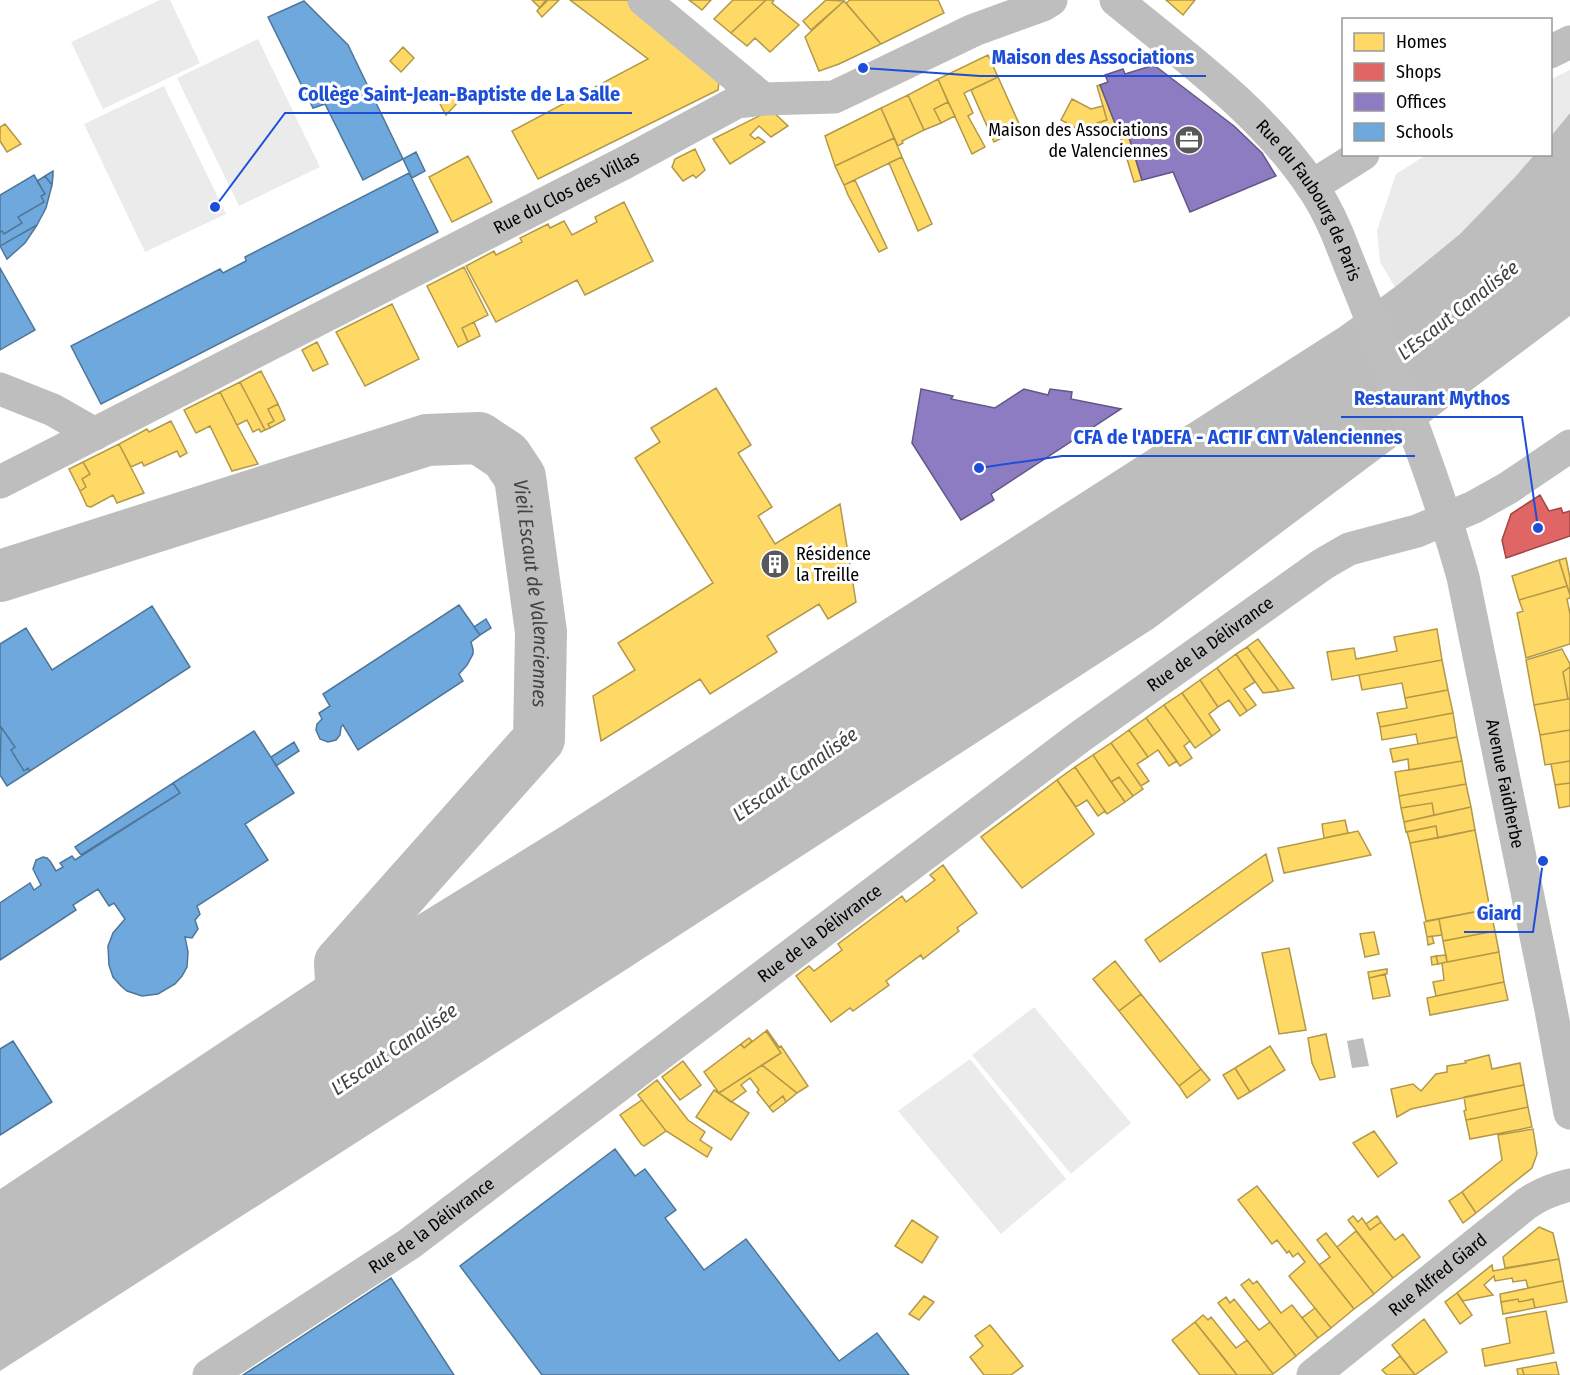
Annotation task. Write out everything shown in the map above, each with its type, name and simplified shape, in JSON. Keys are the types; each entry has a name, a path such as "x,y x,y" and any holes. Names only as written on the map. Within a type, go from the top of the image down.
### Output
{"street":[{"path":"644,0 764,99"},
{"name":"Rue du Clos des Villas","path":"0,482 591,180 730,106 745,101 764,99 834,97 974,30 1051,0"},
{"name":"Rue du Faubourg de Paris","path":"1116,0 1208,76 1249,114 1287,153 1312,186 1337,233 1425,456"},
{"path":"1552,51 1570,42"},
{"path":"1312,186 1360,156"},
{"path":"0,389 53,410 95,434"},
{"name":"Rue de la Délivrance","path":"209,1375 409,1244 1081,736 1323,564 1349,549 1417,531 1493,497 1570,446"},
{"name":"Avenue Faidherbe","path":"1425,456 1463,577 1567,1080 1570,1113"},
{"name":"Rue Alfred Giard","path":"1313,1375 1535,1197 1570,1185"}],"shaded area":[{"path":"160,0 170,0 200,63 103,109 71,42"},
{"path":"258,39 320,167 239,206 177,78"},
{"path":"1570,70 1570,113 1552,135 1552,79"},
{"path":"164,86 226,214 145,252 84,124"},
{"path":"1424,156 1533,156 1460,234 1395,287 1380,262 1377,230 1396,174"},
{"path":"1034,1007 1131,1123 1071,1174 972,1055"},
{"path":"970,1059 1066,1179 1001,1234 898,1111"}],"water":[{"name":"L'Escaut Canalisée","path":"1570,113 1570,316 1154,628 0,1371 0,1189 340,963 560,827 1340,327 1395,287 1460,234 1533,156 1552,156 1552,135"},
{"path":"1363,1038 1369,1066 1352,1068 1347,1041"}],"building: Homes":[{"path":"532,0 546,0 547,1 540,8"},
{"path":"546,0 559,0 542,17 537,11"},
{"path":"570,0 627,0 720,73 718,90 538,179 512,131 648,59"},
{"path":"689,0 711,0 702,10"},
{"path":"733,0 766,0 731,33 714,19"},
{"path":"766,0 774,0 772,3 799,25 770,52 755,38 747,46 731,33"},
{"path":"826,0 844,1 811,30 803,21"},
{"path":"850,0 938,0 944,13 881,44 846,3"},
{"path":"1166,0 1195,0 1183,15"},
{"path":"844,1 881,44 819,71 805,37"},
{"path":"403,47 414,58 401,72 390,61"},
{"path":"988,55 998,77 964,93 973,113 968,116 985,147 972,154 938,79"},
{"path":"998,77 1021,128 994,142 971,90"},
{"path":"938,79 948,102 934,109 941,123 924,130 908,95"},
{"path":"1100,85 1116,126 1125,124 1142,180 1134,182 1118,129 1100,133 1097,123 1107,120 1097,86"},
{"path":"456,90 461,99 446,115 440,104"},
{"path":"908,95 924,130 902,141 903,143 898,146 881,108"},
{"path":"1072,99 1091,109 1103,106 1107,120 1097,123 1100,133 1090,136 1061,120"},
{"path":"948,102 955,116 941,123 934,109"},
{"path":"881,108 894,138 835,166 825,136"},
{"path":"771,110 788,126 771,137 759,126 750,135 765,142 730,164 713,139"},
{"path":"5,124 21,144 7,152 0,141 0,127"},
{"path":"894,138 902,157 844,185 835,166"},
{"path":"695,149 705,170 696,178 693,175 683,181 672,167 675,159"},
{"path":"468,156 492,202 452,222 429,177"},
{"path":"902,157 932,224 918,231 889,163"},
{"path":"855,180 887,248 879,252 844,185"},
{"path":"624,202 653,261 585,295 577,280 496,322 466,266 494,251 496,255 522,242 520,238 548,224 550,228 564,221 572,235 597,222 595,217"},
{"path":"464,267 488,315 462,328 468,342 458,347 427,286"},
{"path":"392,304 419,359 365,386 336,332"},
{"path":"474,322 480,336 468,342 462,328"},
{"path":"317,342 328,364 313,371 302,350"},
{"path":"261,371 278,404 268,409 274,421 268,424 270,428 265,430 240,382"},
{"path":"240,382 265,430 261,432 259,429 253,432 247,420 237,425 220,392"},
{"name":"Résidence la Treille","path":"716,388 751,445 738,453 772,507 758,516 775,544 840,504 856,602 828,619 819,604 767,636 777,652 710,694 700,679 601,741 593,696 635,670 618,643 713,583 635,458 660,442 651,428"},
{"path":"220,392 258,464 232,471 210,426 196,433 184,410"},
{"path":"278,404 285,420 270,428 268,424 274,421 268,409"},
{"path":"171,421 187,453 180,457 177,451 144,466 142,462 131,467 119,444 147,429 149,432"},
{"path":"119,444 144,493 117,503 113,495 91,507 87,506 80,491 86,487 82,479 90,474 83,462"},
{"path":"83,462 90,474 82,479 86,487 80,491 69,469"},
{"path":"1566,558 1570,578 1570,595 1559,560"},
{"path":"1559,560 1567,586 1519,600 1512,576"},
{"path":"1567,586 1570,595 1567,599 1570,614 1570,644 1526,658 1517,613 1523,611 1519,600"},
{"path":"1437,629 1442,660 1332,680 1327,652 1354,648 1356,659 1397,651 1394,637"},
{"path":"1258,639 1294,688 1279,691 1247,647"},
{"path":"1247,647 1279,691 1263,693 1236,654"},
{"path":"1562,649 1570,664 1570,667 1563,672 1568,699 1534,705 1526,660"},
{"path":"1236,654 1255,682 1244,689 1256,705 1247,711 1217,668"},
{"path":"1442,660 1448,690 1405,698 1402,683 1362,690 1359,675"},
{"path":"1570,667 1570,699 1568,699 1563,672"},
{"path":"1217,668 1247,711 1240,716 1229,700 1218,707 1200,680"},
{"path":"1200,680 1218,707 1209,714 1220,730 1212,736 1182,693"},
{"path":"1448,690 1453,713 1380,727 1377,713 1407,708 1405,698"},
{"path":"1182,693 1212,736 1195,748 1164,705"},
{"path":"1570,699 1570,730 1540,735 1534,705"},
{"path":"1164,705 1190,741 1184,746 1192,758 1180,766 1146,718"},
{"path":"1453,713 1457,737 1418,744 1416,734 1382,740 1380,727"},
{"path":"1146,718 1177,761 1169,766 1158,750 1148,757 1129,730"},
{"path":"1129,730 1148,757 1137,764 1149,781 1141,786 1111,743"},
{"path":"1570,730 1570,761 1545,765 1540,735"},
{"path":"1457,737 1462,761 1409,770 1408,759 1393,762 1390,749"},
{"path":"1111,743 1143,789 1133,796 1119,777 1111,782 1093,755"},
{"path":"1093,755 1125,802 1107,814 1075,767"},
{"path":"1462,761 1466,784 1399,796 1395,772"},
{"path":"1570,761 1570,783 1555,785 1551,764"},
{"path":"1075,767 1105,811 1098,816 1087,800 1076,807 1057,780"},
{"path":"1119,777 1133,796 1125,802 1111,782"},
{"path":"1057,780 1094,834 1022,888 981,837"},
{"path":"1570,783 1570,806 1559,808 1555,785"},
{"path":"1466,784 1471,807 1434,815 1432,803 1401,808 1399,796"},
{"path":"1432,803 1434,815 1404,822 1401,808"},
{"path":"1471,807 1475,830 1438,838 1436,826 1406,832 1404,822"},
{"path":"1345,820 1348,833 1324,838 1322,824"},
{"path":"1436,826 1438,838 1410,843 1407,832"},
{"path":"1475,830 1490,909 1426,921 1410,843"},
{"path":"1358,831 1371,855 1284,873 1278,848"},
{"path":"1266,854 1273,881 1160,962 1145,940"},
{"path":"943,865 977,913 957,928 959,931 923,959 921,955 886,981 889,985 853,1011 850,1008 831,1022 796,976 809,966 814,971 842,950 838,944 902,896 906,902 935,880 930,875"},
{"path":"1490,909 1495,931 1443,941 1439,919"},
{"path":"1439,919 1442,935 1427,937 1424,922"},
{"path":"1495,931 1499,952 1447,962 1443,941"},
{"path":"1374,932 1379,954 1365,957 1360,934"},
{"path":"1432,936 1434,943 1428,945 1427,937"},
{"path":"1289,948 1306,1030 1279,1034 1262,953"},
{"path":"1499,952 1504,982 1436,996 1433,982 1444,980 1442,963"},
{"path":"1446,955 1447,962 1438,964 1436,956"},
{"path":"1436,956 1438,964 1432,965 1431,957"},
{"path":"1115,961 1141,994 1119,1011 1093,979"},
{"path":"1387,969 1387,974 1369,978 1368,972"},
{"path":"1385,974 1390,996 1373,999 1369,978"},
{"path":"1504,982 1508,1000 1430,1015 1427,998"},
{"path":"1141,994 1201,1069 1179,1086 1119,1011"},
{"path":"767,1030 779,1047 781,1046 808,1086 797,1093 762,1065 781,1053"},
{"path":"766,1031 781,1053 719,1093 704,1072 741,1044 744,1048"},
{"path":"1326,1034 1335,1077 1320,1080 1312,1063 1308,1038"},
{"path":"749,1038 752,1041 744,1048 741,1044"},
{"path":"1270,1046 1285,1070 1250,1092 1235,1068"},
{"path":"1489,1055 1492,1069 1520,1063 1524,1085 1411,1109 1397,1117 1391,1089 1413,1084 1421,1091 1436,1074 1447,1072 1447,1066 1466,1063 1465,1061"},
{"path":"683,1061 701,1085 680,1100 662,1077"},
{"path":"762,1065 797,1093 786,1102 783,1096 769,1107 757,1092 759,1090 750,1078 741,1085 746,1091 731,1102 719,1093"},
{"path":"1235,1068 1250,1092 1238,1099 1223,1075"},
{"path":"1201,1069 1210,1080 1187,1098 1179,1086"},
{"path":"657,1080 688,1120 705,1132 700,1140 712,1148 707,1157 666,1131 638,1095"},
{"path":"1524,1085 1528,1107 1466,1120 1464,1097"},
{"path":"714,1090 749,1113 731,1140 696,1117"},
{"path":"783,1096 786,1102 773,1112 769,1107"},
{"path":"642,1100 666,1131 644,1146 620,1115"},
{"path":"1528,1107 1532,1127 1470,1139 1466,1120"},
{"path":"1533,1129 1537,1154 1532,1168 1476,1213 1462,1192 1502,1160 1498,1135"},
{"path":"1374,1131 1397,1163 1378,1177 1353,1143"},
{"path":"1257,1186 1354,1309 1331,1328 1289,1276 1305,1262 1298,1253 1293,1257 1289,1251 1287,1253 1277,1240 1272,1244 1238,1200"},
{"path":"1462,1192 1476,1213 1463,1223 1449,1201"},
{"path":"1353,1216 1358,1222 1362,1218 1370,1230 1381,1222 1395,1240 1403,1234 1420,1257 1393,1278 1348,1220"},
{"path":"1377,1216 1381,1222 1370,1230 1366,1224"},
{"path":"912,1220 938,1237 922,1263 895,1246"},
{"path":"1539,1227 1553,1233 1559,1259 1505,1268 1503,1257"},
{"path":"1356,1231 1393,1278 1374,1294 1337,1247"},
{"path":"1326,1233 1374,1294 1354,1309 1319,1265 1330,1257 1317,1240"},
{"path":"1559,1259 1563,1281 1528,1288 1526,1280 1513,1282 1512,1278 1495,1281 1494,1276 1484,1285 1493,1295 1463,1301 1457,1293 1492,1265 1493,1271"},
{"path":"1249,1279 1253,1284 1257,1281 1281,1313 1292,1305 1318,1338 1296,1356 1241,1285"},
{"path":"1563,1281 1567,1302 1535,1308 1533,1299 1501,1302 1500,1294"},
{"path":"1457,1293 1472,1315 1460,1324 1445,1302"},
{"path":"924,1296 934,1302 919,1320 909,1314"},
{"path":"1226,1297 1230,1303 1234,1299 1259,1330 1270,1322 1296,1356 1273,1374 1218,1303"},
{"path":"1518,1299 1519,1302 1533,1299 1535,1308 1503,1314 1501,1302"},
{"path":"1315,1308 1331,1328 1318,1338 1302,1318"},
{"path":"1546,1311 1554,1353 1485,1366 1482,1349 1510,1343 1506,1318"},
{"path":"1203,1315 1208,1320 1211,1317 1236,1348 1247,1340 1273,1374 1237,1375 1195,1322"},
{"path":"1424,1319 1447,1352 1415,1375 1392,1345"},
{"path":"1195,1322 1237,1375 1200,1375 1172,1340"},
{"path":"990,1325 1023,1366 1011,1375 984,1375 970,1357 983,1346 975,1336"},
{"path":"1400,1356 1415,1375 1387,1375 1382,1370"},
{"path":"1556,1362 1559,1375 1524,1375 1522,1368"},
{"path":"1522,1368 1524,1375 1518,1375 1517,1369"}],"building: Shops":[{"path":"1540,495 1549,511 1561,508 1563,513 1570,511 1570,536 1506,558 1502,540 1511,514"}],"building: Offices":[{"name":"Maison des Associations de Valenciennes","path":"1154,65 1234,126 1262,153 1276,176 1190,212 1173,172 1142,180 1125,124 1116,126 1100,85 1108,82 1105,75 1123,69 1125,74"},
{"path":"921,389 953,396 951,399 995,408 1024,389 1048,395 1050,389 1072,392 1071,399 1121,409 991,494 994,500 961,520 912,443"}],"building: Schools":[{"path":"304,1 348,45 403,159 363,180 325,104 313,108 268,17"},
{"path":"416,152 425,171 412,178 403,159"},
{"path":"53,171 53,176 52,185 45,176"},
{"path":"409,173 438,232 101,404 71,346 220,269 223,273 246,261 245,257"},
{"path":"34,175 45,194 41,196 44,202 18,217 22,223 4,234 0,232 0,195"},
{"path":"45,176 52,185 46,208 37,225 0,246 0,232 4,234 22,223 18,217 44,202 41,196 45,194 37,181"},
{"path":"37,225 25,243 7,259 0,246"},
{"path":"0,268 35,330 0,350"},
{"path":"459,605 480,635 471,642 473,654 459,674 463,681 358,750 343,725 336,740 328,742 320,739 316,730 317,724 322,719 319,713 330,706 323,694"},
{"path":"152,606 190,667 30,771 28,768 24,771 11,750 15,747 0,728 0,644 26,628 52,670"},
{"path":"486,619 491,628 480,635 474,627"},
{"path":"1,727 15,747 11,750 24,771 28,768 30,771 7,786 0,775"},
{"path":"254,731 294,793 245,824 268,860 197,906 200,914 195,920 198,929 192,938 185,937 188,952 187,967 175,984 158,994 142,996 127,991 113,977 109,965 108,946 113,933 125,919 114,903 109,906 98,889 73,905 76,910 0,960 0,903 30,883 34,890 41,885 33,869 36,860 47,858 56,871 63,867 60,863 72,856 75,860 180,793 173,783"},
{"path":"294,742 299,751 276,766 271,757"},
{"path":"173,783 180,793 81,855 75,847"},
{"path":"13,1041 52,1102 0,1135 0,1049"},
{"path":"615,1149 635,1176 645,1169 676,1210 665,1218 704,1270 746,1239 839,1361 877,1333 909,1375 542,1375 460,1266"},
{"path":"391,1278 454,1375 243,1375"}],"waterway":[{"name":"Vieil Escaut de Valenciennes","path":"0,576 427,440 479,438 506,456 520,477 541,632 539,739 340,963 344,1036"}],"place":[{"name":"Maison des Associations","path":"863,68"},
{"name":"Maison des Associations de Valenciennes","path":"1189,140"},
{"name":"Collège Saint-Jean-Baptiste de La Salle","path":"215,207"},
{"name":"CFA de l'ADEFA - ACTIF CNT Valenciennes","path":"979,468"},
{"name":"Restaurant Mythos","path":"1538,528"},
{"name":"Résidence la Treille","path":"775,564"},
{"name":"Giard","path":"1543,861"}]}
